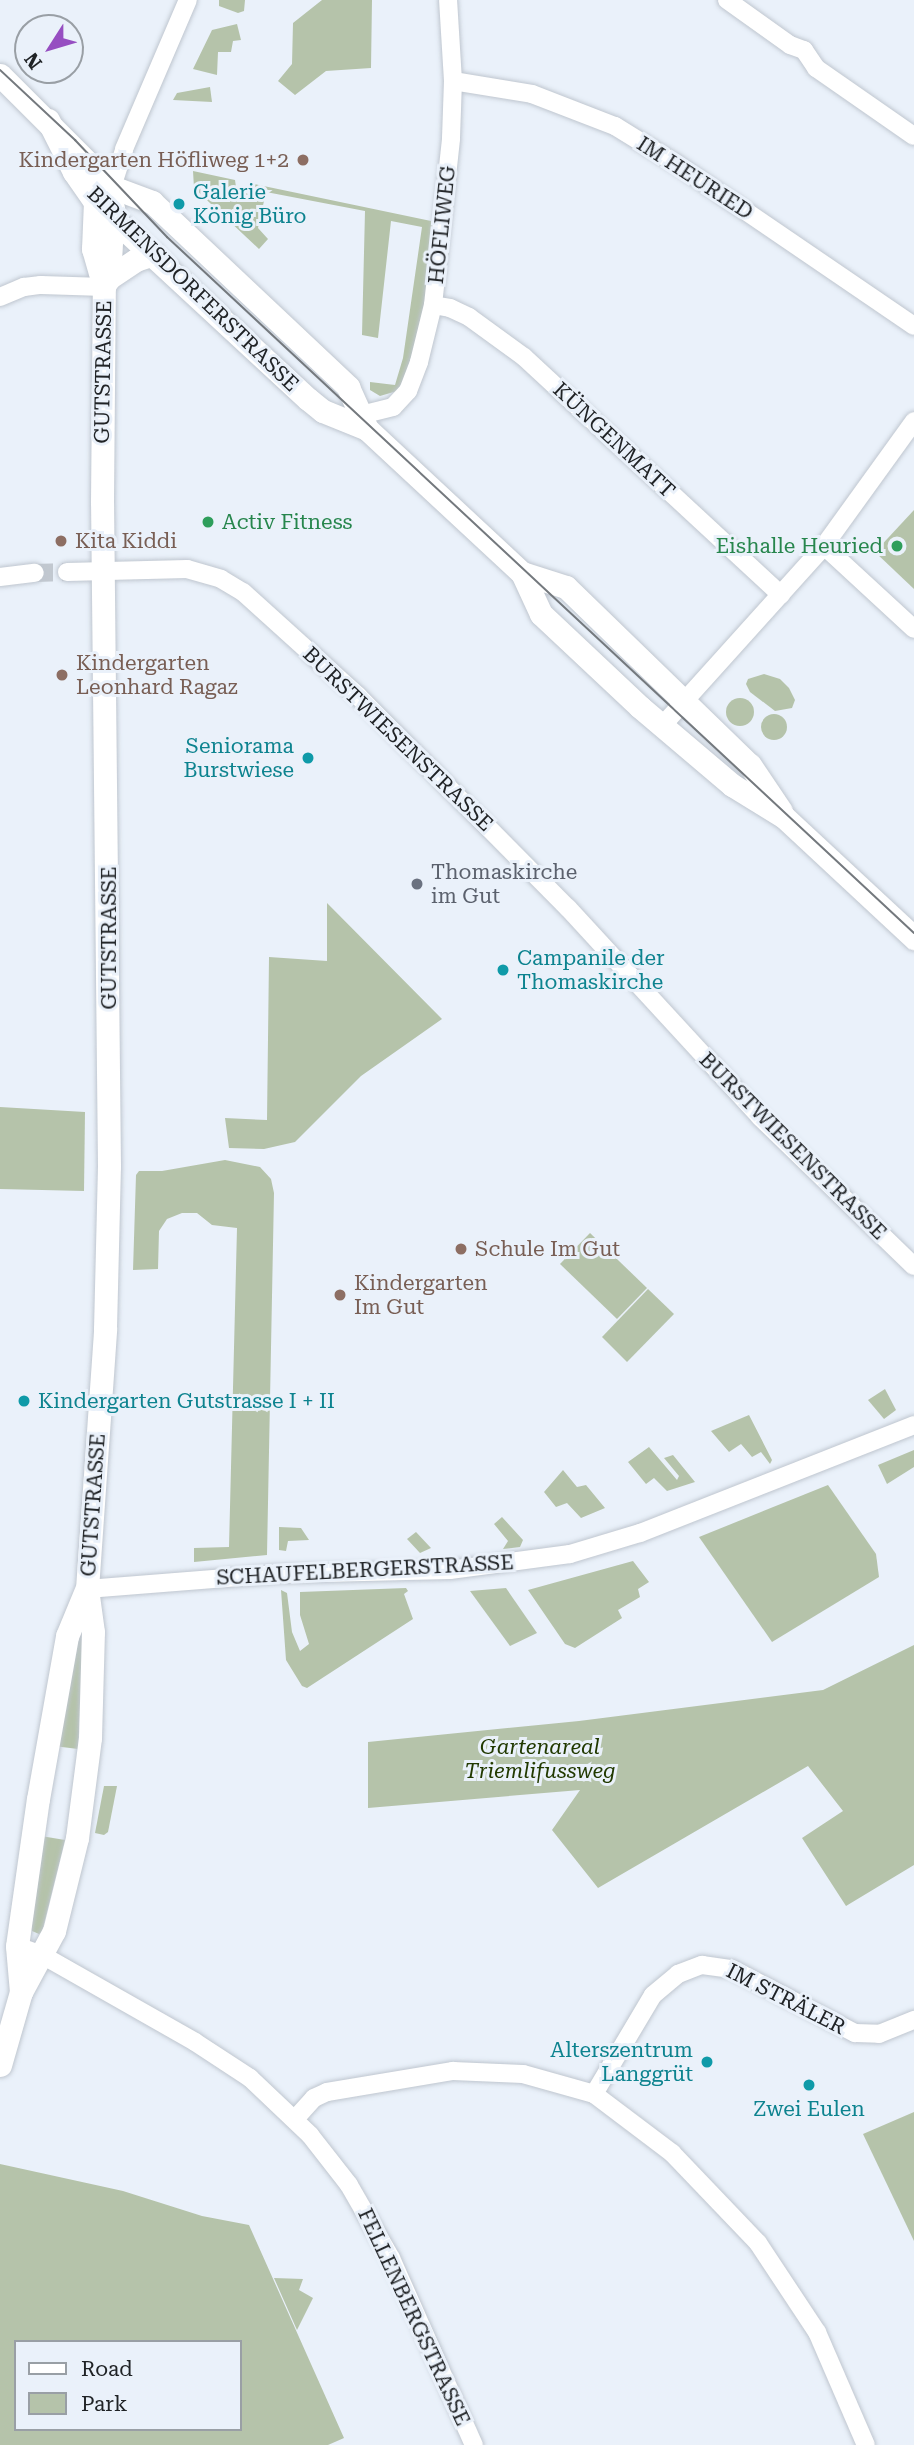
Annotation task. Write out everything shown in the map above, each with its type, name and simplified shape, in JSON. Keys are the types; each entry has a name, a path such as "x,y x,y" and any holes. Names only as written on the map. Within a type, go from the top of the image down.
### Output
{"main road":[{"name":"BIRMENSDORFERSTRASSE","path":"0,75 48,120 103,194 152,202 348,387 364,422 522,573 541,614 662,726 732,785 784,817 914,938"},
{"name":"GUTSTRASSE","path":"0,2065 21,1992 54,1931 77,1838 89,1758 93,1632 87,1589 105,1329 110,1166 103,571 106,283 114,219 103,194"},
{"name":"GUTSTRASSE","path":"103,194 93,249 106,283"},
{"name":"BIRMENSDORFERSTRASSE","path":"114,219 308,399 323,411 364,422"},
{"name":"GUTSTRASSE","path":"106,283 136,260 153,254"},
{"name":"BIRMENSDORFERSTRASSE","path":"522,573 566,587 750,765 784,817"},
{"name":"GUTSTRASSE","path":"21,1992 17,1946 40,1787 67,1636 87,1589"}],"street":[{"path":"103,194 188,0"},
{"name":"HÖFLIWEG","path":"364,422 393,407 408,391 419,362 433,305 451,138 453,80 448,0"},
{"path":"727,0 790,45 804,50 816,68 914,136"},
{"name":"IM HEURIED","path":"453,80 532,94 615,127 675,163 914,326"},
{"path":"0,297 24,287 106,283"},
{"name":"KÜNGENMATT","path":"433,305 450,308 469,317 515,350 781,595"},
{"path":"662,726 824,546 914,421"},
{"path":"824,546 914,629"},
{"name":"BURSTWIESENSTRASSE","path":"66,572 187,569 208,575 243,592 358,696 623,967 732,1088 914,1265"},
{"path":"0,577 35,573"},
{"name":"SCHAUFELBERGERSTRASSE","path":"87,1589 285,1573 450,1570 570,1554 640,1533 914,1426"},
{"name":"FELLENBERGSTRASSE","path":"17,1946 42,1955 159,2020 250,2078 295,2119 341,2175 369,2217 391,2258 474,2445"},
{"name":"IM STRÄLER","path":"594,2094 653,1995 678,1974 702,1965 719,1965 732,1969 835,2025 855,2033 878,2034 914,2020"},
{"path":"295,2119 314,2098 327,2092 453,2071 523,2074 594,2094 672,2152 758,2243 817,2332 866,2445"}],"green space":[{"path":"219,0 245,0 244,11 238,13 219,6"},
{"path":"322,0 372,0 371,68 326,71 295,95 278,81 292,64 293,23"},
{"path":"237,24 241,40 233,41 231,52 218,52 217,75 193,69 212,30"},
{"path":"210,87 212,102 173,100 177,93"},
{"path":"193,171 235,180 236,187 252,190 254,184 431,221 434,229 423,319 405,377 397,391 380,396 370,390 370,382 395,385 403,358 422,227 391,221 378,338 362,335 365,211 266,192 258,228 268,239 259,249 194,188"},
{"name":"Eishalle Heuried","path":"914,510 914,589 875,552"},
{"path":"764,674 780,679 789,688 795,700 792,708 775,711 750,692 746,684 748,679"},
{"path":"740,698 750,702 754,712 750,722 740,726 730,722 726,712 730,702"},
{"path":"774,714 783,718 787,727 783,736 774,740 765,736 761,727 765,718"},
{"path":"327,903 442,1019 361,1076 295,1142 264,1149 229,1148 225,1118 267,1120 269,957 327,961"},
{"path":"0,1107 85,1112 84,1191 0,1189"},
{"path":"225,1160 260,1167 271,1179 274,1193 267,1555 194,1562 194,1548 229,1547 237,1228 212,1225 197,1213 182,1213 167,1219 159,1231 158,1269 133,1270 136,1175 139,1171 162,1171"},
{"path":"590,1233 647,1288 617,1319 560,1264"},
{"path":"648,1289 674,1314 627,1362 602,1337"},
{"path":"885,1389 896,1410 884,1419 868,1400"},
{"path":"749,1415 772,1460 770,1464 761,1452 752,1457 741,1444 729,1452 711,1431"},
{"path":"649,1447 677,1480 679,1476 664,1458 673,1455 695,1482 667,1491 654,1478 646,1484 628,1462"},
{"path":"914,1450 914,1467 887,1484 878,1465"},
{"path":"563,1470 577,1487 586,1485 605,1508 581,1518 567,1503 556,1507 544,1492"},
{"path":"828,1485 876,1554 879,1577 772,1642 699,1537"},
{"path":"502,1517 523,1540 520,1547 503,1549 508,1541 494,1524"},
{"path":"279,1527 301,1528 309,1540 288,1541 286,1551 279,1550"},
{"path":"416,1532 431,1548 420,1553 407,1539"},
{"path":"633,1561 649,1582 638,1589 640,1597 618,1610 622,1618 575,1648 565,1644 528,1590"},
{"path":"406,1588 408,1591 404,1594 413,1619 307,1688 302,1686 286,1660 281,1590 287,1593 292,1632 300,1651 309,1644 300,1615 300,1592"},
{"path":"506,1588 537,1633 510,1646 470,1591"},
{"path":"81,1631 85,1632 78,1749 54,1746 76,1635"},
{"name":"Gartenareal Triemlifussweg","path":"914,1645 914,1865 846,1906 802,1838 843,1811 808,1766 598,1888 552,1830 580,1790 368,1808 368,1742 579,1721 823,1690"},
{"path":"104,1786 117,1786 108,1832 104,1835 95,1833"},
{"path":"41,1836 65,1840 42,1932 39,1934 32,1931 30,1925"},
{"path":"914,2112 914,2241 863,2134"},
{"path":"0,2164 123,2191 202,2216 249,2225 344,2438 328,2445 0,2445"},
{"path":"274,2278 303,2279 299,2290 313,2298 297,2330"}],"tunnel":[{"path":"35,573 67,572"}],"tram line":[{"path":"0,70 75,140 167,237 914,933"}],"place":[{"name":"Kindergarten Höfliweg 1+2","path":"303,160"},
{"name":"Galerie König Büro","path":"179,204"},
{"name":"Activ Fitness","path":"208,522"},
{"name":"Kita Kiddi","path":"61,541"},
{"name":"Eishalle Heuried","path":"897,546"},
{"name":"Kindergarten Leonhard Ragaz","path":"62,675"},
{"name":"Seniorama Burstwiese","path":"308,758"},
{"name":"Thomaskirche im Gut","path":"417,884"},
{"name":"Campanile der Thomaskirche","path":"503,970"},
{"name":"Schule Im Gut","path":"461,1249"},
{"name":"Kindergarten Im Gut","path":"340,1295"},
{"name":"Kindergarten Gutstrasse I + II","path":"24,1401"},
{"name":"Alterszentrum Langgrüt","path":"707,2062"},
{"name":"Zwei Eulen","path":"809,2085"}]}
